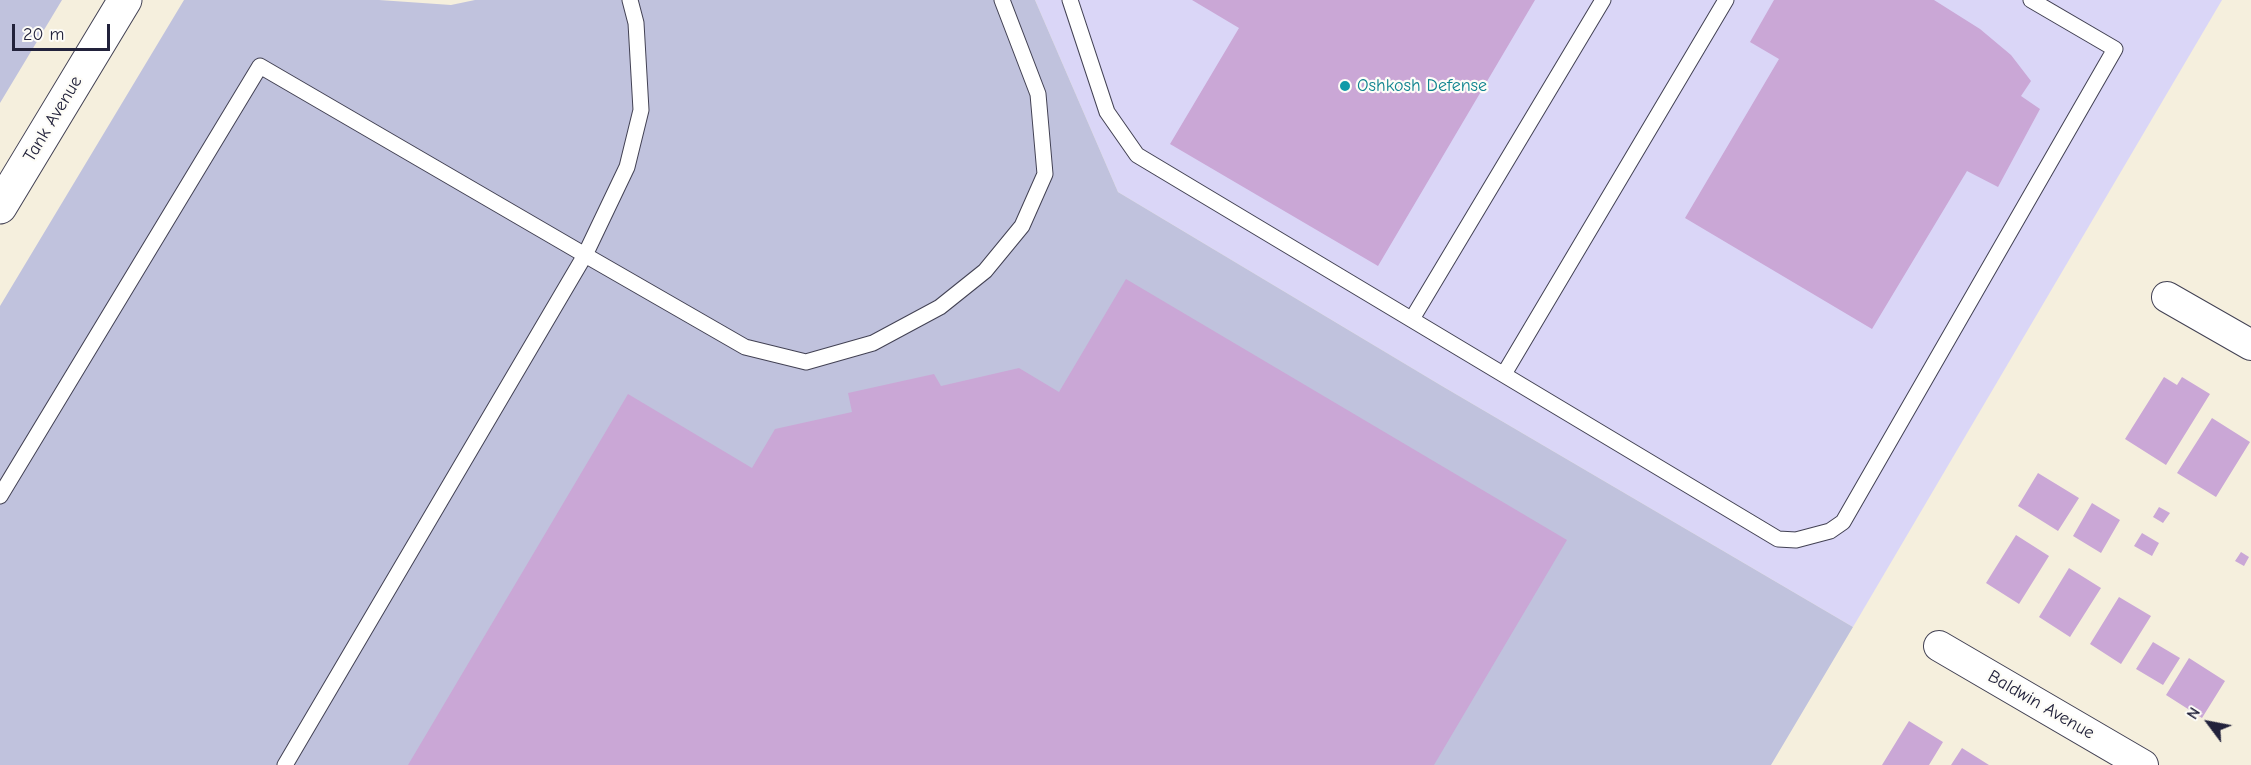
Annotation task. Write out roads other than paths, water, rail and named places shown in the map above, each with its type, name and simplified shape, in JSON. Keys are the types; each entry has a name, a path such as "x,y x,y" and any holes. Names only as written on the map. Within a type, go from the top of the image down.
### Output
{"street":[{"name":"Tank Avenue","path":"0,207 125,0"},
{"path":"2167,297 2251,345"},
{"name":"Baldwin Avenue","path":"1939,646 2143,765"}],"lane":[{"path":"285,765 585,255 627,167 641,110 636,23 630,0"},
{"path":"0,496 260,66 745,348 806,362 873,343 940,307 985,271 1022,226 1045,174 1038,93 1002,0"},
{"path":"1070,0 1107,112 1137,155 1778,538 1796,540 1816,537 1843,522 2115,49 2031,0"},
{"path":"1412,319 1602,0"},
{"path":"1504,374 1726,0"}],"place":[{"name":"Oshkosh Defense","path":"1345,86"}]}
